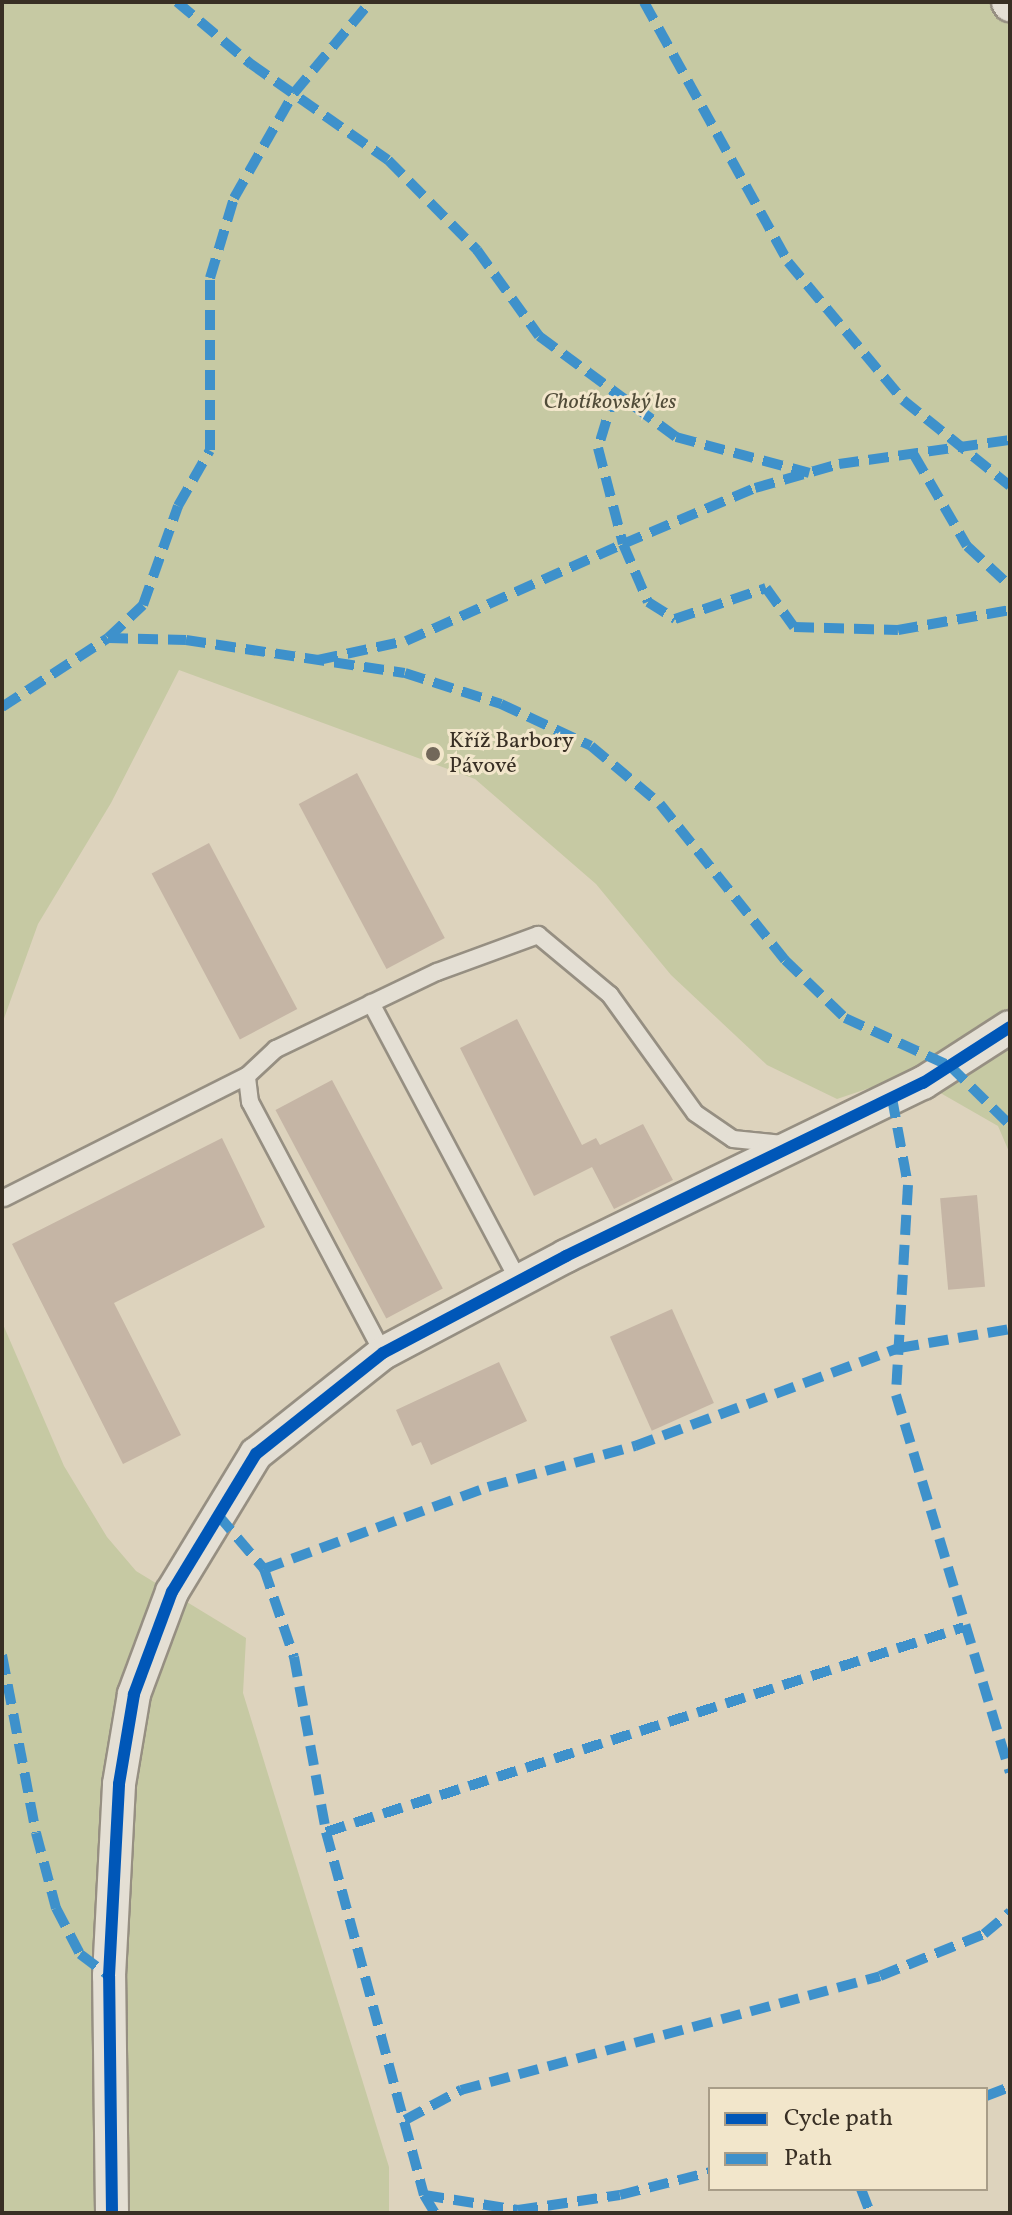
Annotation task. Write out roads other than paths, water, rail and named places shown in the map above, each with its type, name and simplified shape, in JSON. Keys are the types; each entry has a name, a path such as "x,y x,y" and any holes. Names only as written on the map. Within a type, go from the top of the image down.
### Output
{"street":[{"path":"112,2213 109,1976 119,1784 134,1694 172,1592 256,1454 383,1353 519,1281 923,1083 1010,1027"}],"lane":[{"path":"4,1198 247,1076 276,1049 437,972 538,935 610,995 695,1113 733,1139 795,1145"},
{"path":"371,1003 519,1281"},
{"path":"247,1076 250,1102 383,1353"}],"place":[{"name":"Kříž Barbory Pávové","path":"433,754"}],"park label":[{"name":"Chotíkovský les","path":"610,403"}]}
